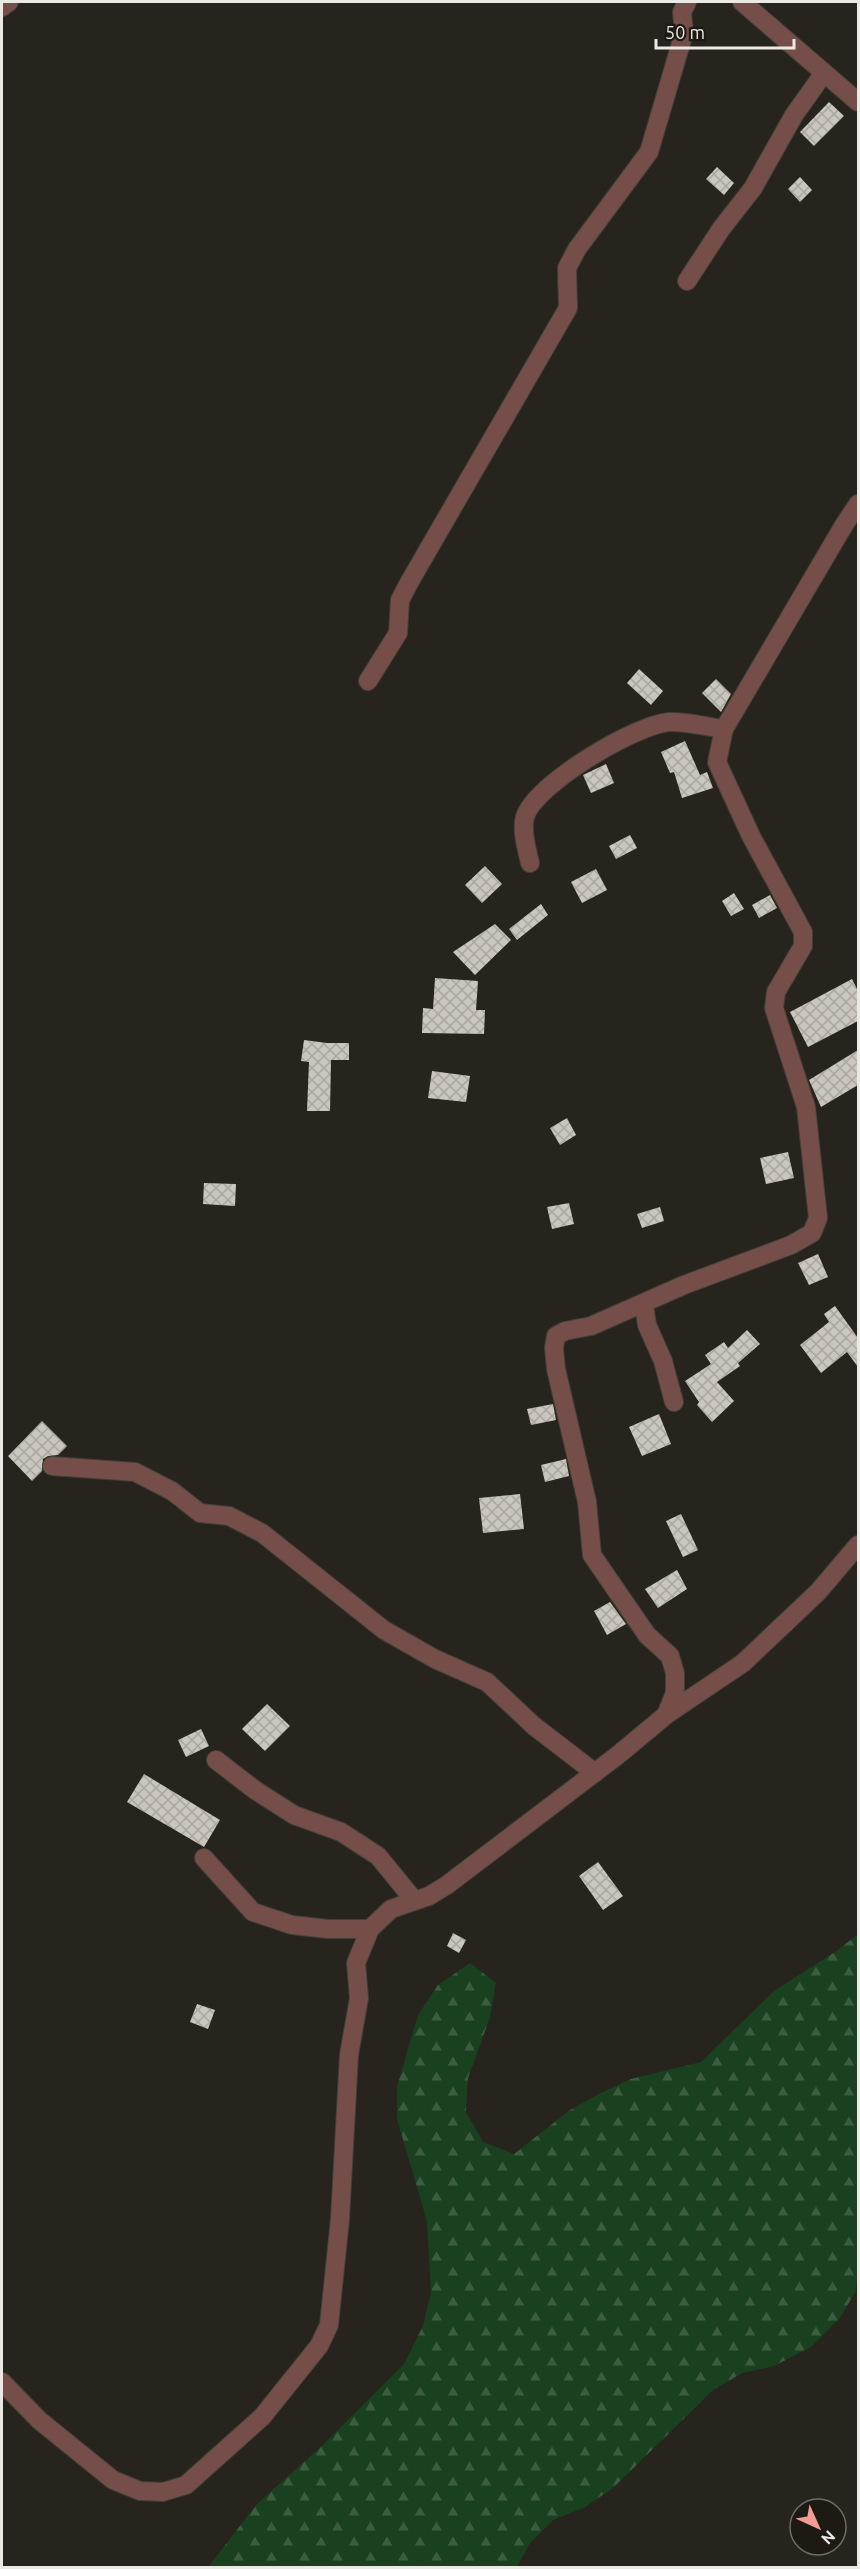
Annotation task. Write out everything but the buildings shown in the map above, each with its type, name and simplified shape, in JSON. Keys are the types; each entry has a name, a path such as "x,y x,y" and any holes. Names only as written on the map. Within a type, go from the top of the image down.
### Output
{"street":[{"path":"2,7 9,2"},
{"path":"368,681 399,633 400,600 410,581 568,308 567,268 577,249 650,152 684,33 682,12 687,2"},
{"path":"742,2 858,102"},
{"path":"687,281 721,229 753,188 794,115 824,73"},
{"path":"666,1715 675,1693 675,1673 670,1656 647,1635 592,1555 587,1502 556,1369 554,1348 556,1336 565,1331 591,1326 684,1285 791,1245 812,1233 818,1218 806,1107 774,1008 776,992 803,946 803,932 751,837 717,762 724,729 858,504"},
{"path":"530,863 525,817 532,805 555,782 610,744 645,728 670,722 724,729"},
{"path":"644,1304 647,1324 663,1361 674,1402"},
{"path":"52,1466 135,1472 172,1491 200,1513 229,1516 262,1533 384,1630 435,1659 487,1682 534,1726 595,1773"},
{"path":"2,2382 39,2420 113,2480 140,2491 163,2492 186,2485 262,2417 320,2346 329,2325 340,2219 349,2055 359,1998 356,1963 370,1929 392,1909 429,1896 447,1885 595,1773 666,1715 743,1663 818,1592 858,1545"},
{"path":"216,1760 255,1790 294,1815 341,1832 378,1856 414,1900"},
{"path":"204,1858 253,1912 292,1925 328,1929 370,1929"}],"green space":[{"path":"858,1934 858,2265 856,2291 839,2319 811,2347 774,2366 742,2373 713,2390 613,2488 585,2507 553,2520 530,2543 517,2567 208,2567 257,2504 324,2444 404,2364 423,2326 431,2293 427,2221 397,2119 397,2087 418,2015 438,1985 470,1963 496,1983 490,2017 468,2078 466,2112 483,2142 514,2154 570,2110 601,2093 631,2079 701,2062 774,1991 838,1950"}]}
